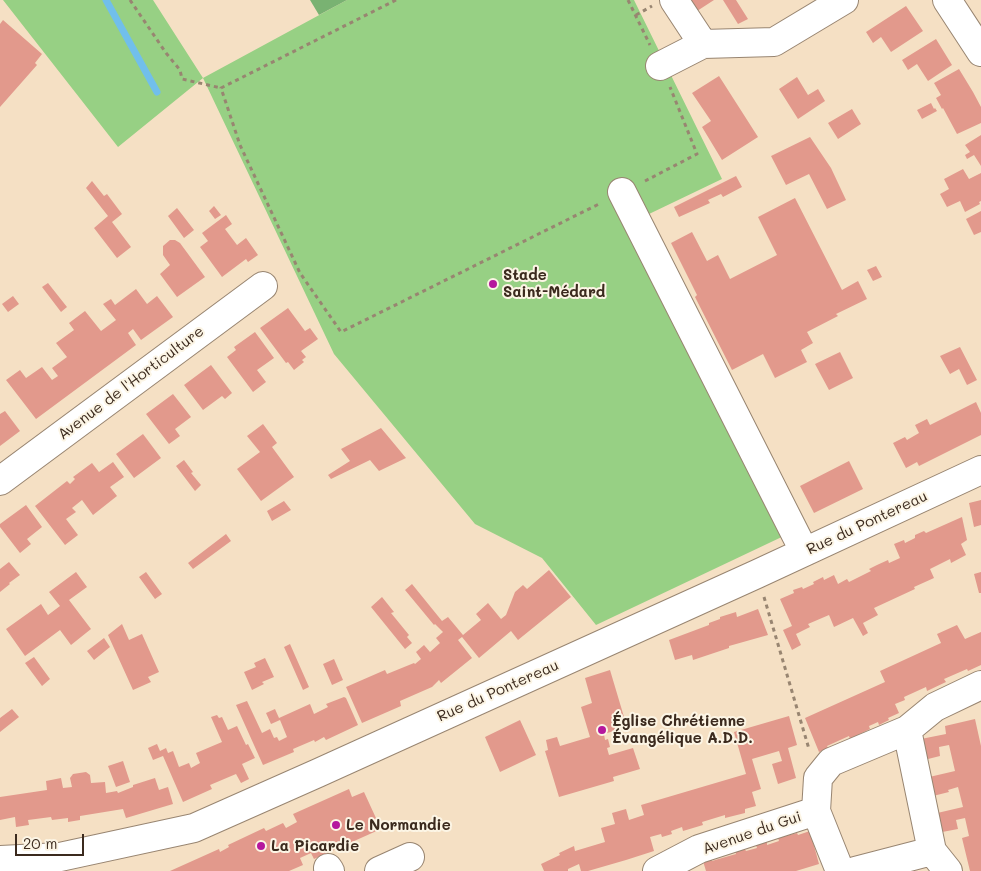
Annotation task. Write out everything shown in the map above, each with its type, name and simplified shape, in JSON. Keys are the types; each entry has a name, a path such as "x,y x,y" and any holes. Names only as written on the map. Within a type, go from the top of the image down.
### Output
{"street":[{"path":"674,0 703,44"},
{"path":"660,66 703,44 774,42 844,0"},
{"path":"947,0 981,52"},
{"path":"622,192 804,551"},
{"name":"Avenue de l'Horticulture","path":"0,481 263,286"},
{"name":"Rue du Pontereau","path":"0,860 35,865 60,857 194,828 757,574 981,470"},
{"path":"816,811 818,778 831,762 907,730 935,707 981,685"},
{"path":"855,871 940,861 907,730"},
{"name":"Avenue du Gui","path":"657,871 699,849 816,811 840,871"},
{"path":"379,871 410,857"}],"path":[{"path":"130,0 166,53 180,70 182,79 221,88 396,0"},
{"path":"221,88 240,145 300,273 341,332 697,154"},
{"path":"757,574 818,778"}],"green space":[{"path":"3,0 153,0 203,78 118,147"},
{"path":"310,0 347,0 319,15"},
{"name":"Stade Saint-Médard","path":"347,0 634,0 722,179 649,214 807,525 596,625 542,558 475,524 334,354 203,78"}],"building":[{"path":"686,0 714,0 694,13"},
{"path":"723,0 736,0 748,19 738,24"},
{"path":"906,6 923,31 891,52 881,37 873,43 866,32"},
{"path":"3,20 42,54 35,63 37,65 0,107 0,24"},
{"path":"936,39 952,65 928,81 917,64 908,70 902,60"},
{"path":"959,69 981,107 981,123 957,134 936,98 941,95 934,83"},
{"path":"719,76 758,137 722,160 702,127 711,121 692,93"},
{"path":"797,77 808,95 818,89 825,101 798,119 779,89"},
{"path":"931,103 937,111 922,119 917,110"},
{"path":"852,109 861,124 838,139 828,123"},
{"path":"981,135 981,166 974,155 967,159 965,155 970,152 965,145"},
{"path":"810,137 831,168 846,200 827,209 809,174 786,185 771,156"},
{"path":"963,169 969,179 981,173 980,204 965,212 960,201 947,207 940,194 949,189 944,179"},
{"path":"736,176 742,187 723,197 721,194 708,200 710,203 679,217 674,207"},
{"path":"92,181 104,196 107,194 122,214 112,222 131,247 117,258 94,228 108,216 86,188"},
{"path":"795,198 842,290 858,281 867,299 836,314 838,316 807,332 813,343 801,350 807,362 775,378 763,354 732,370 695,297 697,295 671,243 692,232 707,261 718,255 730,279 777,255 758,217"},
{"path":"214,206 221,215 215,219 209,211"},
{"path":"177,208 194,230 184,238 168,216"},
{"path":"981,211 981,232 974,235 966,219"},
{"path":"226,215 232,224 225,229 237,245 246,238 258,255 248,262 246,259 222,277 200,247 208,241 202,233"},
{"path":"170,240 180,243 205,277 177,297 160,274 170,265 163,255 163,246"},
{"path":"876,266 882,277 873,281 867,270"},
{"path":"48,283 67,307 61,312 42,287"},
{"path":"136,289 147,304 157,296 173,317 141,340 133,329 128,333 136,345 36,419 6,380 20,370 26,378 42,367 52,380 58,376 52,368 67,357 56,343 74,330 69,323 85,311 101,331 116,320 103,304 111,299 115,305"},
{"path":"13,296 19,304 8,312 2,304"},
{"path":"288,308 305,331 310,328 318,339 301,351 306,357 302,360 304,362 294,370 288,362 286,363 260,328"},
{"path":"255,332 274,358 257,370 266,382 253,392 227,357 236,350 234,347"},
{"path":"960,347 977,380 967,385 959,369 950,374 940,356"},
{"path":"840,352 853,378 829,390 815,364"},
{"path":"211,365 232,393 225,399 222,396 203,410 184,385"},
{"path":"173,394 191,417 175,429 180,436 169,444 146,414"},
{"path":"976,402 981,413 981,435 919,466 917,462 906,468 893,443 905,437 907,440 919,433 915,425 927,419 930,425"},
{"path":"5,411 20,431 0,446 0,414"},
{"path":"263,424 277,443 272,447 294,477 261,501 237,469 260,452 247,436"},
{"path":"381,428 406,458 379,471 370,460 331,479 328,475 350,461 341,449"},
{"path":"143,434 161,458 134,478 116,454"},
{"path":"184,460 193,472 191,473 201,485 195,491 176,466"},
{"path":"849,461 863,489 814,513 800,486"},
{"path":"113,462 124,477 110,487 117,496 93,515 82,500 72,508 76,512 66,519 78,535 65,545 35,506 67,481 70,484 75,479 73,477 92,463 99,472"},
{"path":"981,500 981,525 974,527 969,503"},
{"path":"284,501 291,510 272,521 267,511"},
{"path":"26,505 42,527 27,539 31,544 20,553 0,527 0,524"},
{"path":"962,517 967,540 961,544 966,555 951,563 950,559 930,569 934,578 874,608 878,615 863,623 868,633 863,636 853,618 834,627 829,615 808,624 810,627 796,634 801,645 792,650 783,630 792,626 780,599 794,593 793,590 802,587 803,589 814,584 813,582 823,577 824,580 834,575 838,584 847,579 849,582 871,571 869,569 877,565 888,560 889,563 900,558 894,544 904,540 905,543 915,538 915,535 924,531 926,533"},
{"path":"226,534 231,541 193,569 188,563"},
{"path":"9,562 20,575 0,592 0,569"},
{"path":"549,570 571,597 518,640 511,631 479,658 462,637 458,640 472,658 441,683 439,680 432,687 400,701 401,706 362,723 346,687 385,670 387,674 415,664 421,659 416,652 424,645 430,652 440,643 436,638 443,632 434,625 405,590 412,584 442,621 448,617 463,635 481,620 476,614 488,603 501,619 506,615 515,592 523,585 527,589"},
{"path":"76,572 87,587 69,600 91,629 71,645 60,630 25,656 6,629 41,604 48,615 60,606 49,592"},
{"path":"146,572 162,594 155,599 139,577"},
{"path":"981,572 981,593 979,593 974,574"},
{"path":"382,597 394,612 391,613 409,635 407,637 412,643 405,649 371,607"},
{"path":"758,609 768,635 729,646 729,648 693,660 692,655 675,660 669,640 709,625 709,623 720,619 720,617 736,612 737,617"},
{"path":"122,624 129,640 142,634 159,672 148,677 151,682 133,690 108,635"},
{"path":"957,625 965,639 981,632 981,665 944,679 946,682 927,691 926,687 904,697 905,700 895,704 899,713 888,718 889,720 879,725 878,722 869,726 870,729 850,739 849,736 827,746 828,748 819,752 805,718 885,682 880,671 941,643 937,634"},
{"path":"104,638 110,647 94,660 87,651"},
{"path":"290,644 309,687 303,690 284,647"},
{"path":"34,657 50,679 42,686 25,663"},
{"path":"265,658 274,677 262,682 264,684 252,690 244,672 256,667 254,663"},
{"path":"334,659 343,680 332,685 323,664"},
{"name":"Église Chrétienne Évangélique A.D.D.","path":"610,670 627,727 604,734 605,740 608,739 610,747 607,748 609,755 633,748 640,769 613,777 614,781 559,797 545,751 548,750 546,740 557,737 560,746 590,737 581,707 592,703 585,678"},
{"path":"344,697 358,725 326,740 324,737 315,742 314,740 293,749 294,752 263,765 236,705 247,701 262,733 270,729 274,738 277,737 279,741 287,737 280,720 271,724 266,713 275,709 279,718 310,704 314,714 328,707 326,704"},
{"path":"12,709 19,717 0,732 0,718"},
{"path":"217,715 219,718 222,717 228,730 237,726 255,758 242,764 249,779 241,783 236,774 210,785 212,789 183,802 163,756 153,760 148,748 157,744 160,751 166,748 168,753 173,751 179,767 189,763 191,768 200,763 196,753 222,742 211,717"},
{"path":"789,716 797,745 788,748 796,778 778,784 772,764 782,761 779,751 752,759 761,789 752,792 756,806 745,809 745,813 725,818 725,815 702,822 703,825 683,831 682,827 671,831 672,834 662,837 661,834 650,837 654,851 588,871 581,871 579,864 568,869 568,871 544,871 541,864 560,855 559,853 574,846 575,851 605,842 601,828 615,824 612,813 626,809 629,820 644,815 641,805 746,774 734,732"},
{"path":"975,719 981,746 981,871 970,871 962,838 969,836 965,818 956,820 958,829 937,833 933,814 963,807 958,787 948,790 949,792 929,797 925,778 955,771 949,745 939,747 940,756 920,761 916,740 946,734 945,726"},
{"path":"520,720 536,755 500,772 485,737"},
{"path":"123,761 130,782 116,787 108,766"},
{"path":"86,772 90,775 91,783 105,782 106,793 117,791 118,793 133,787 133,785 155,778 159,790 168,787 173,804 126,818 123,809 80,816 80,820 68,822 68,818 52,820 51,817 28,820 29,825 16,827 15,817 0,820 0,797 47,790 46,781 61,778 63,788 72,787 70,778 73,774"},
{"path":"349,789 352,797 364,792 381,829 314,859 311,853 300,858 303,865 289,871 170,871 219,849 220,852 229,847 228,845 264,828 266,831 283,823 286,828 297,822 293,814"},
{"path":"810,831 819,864 796,871 706,871 703,861 712,858 712,861 736,854 735,851 744,848 746,851 757,848 756,845 767,842 767,845 779,841 778,838 781,837"}],"waterway":[{"path":"106,0 157,92"}],"place":[{"name":"Stade Saint-Médard","path":"493,284"},
{"name":"Église Chrétienne Évangélique A.D.D.","path":"602,730"},
{"name":"Le Normandie","path":"336,825"},
{"name":"La Picardie","path":"261,846"}]}
